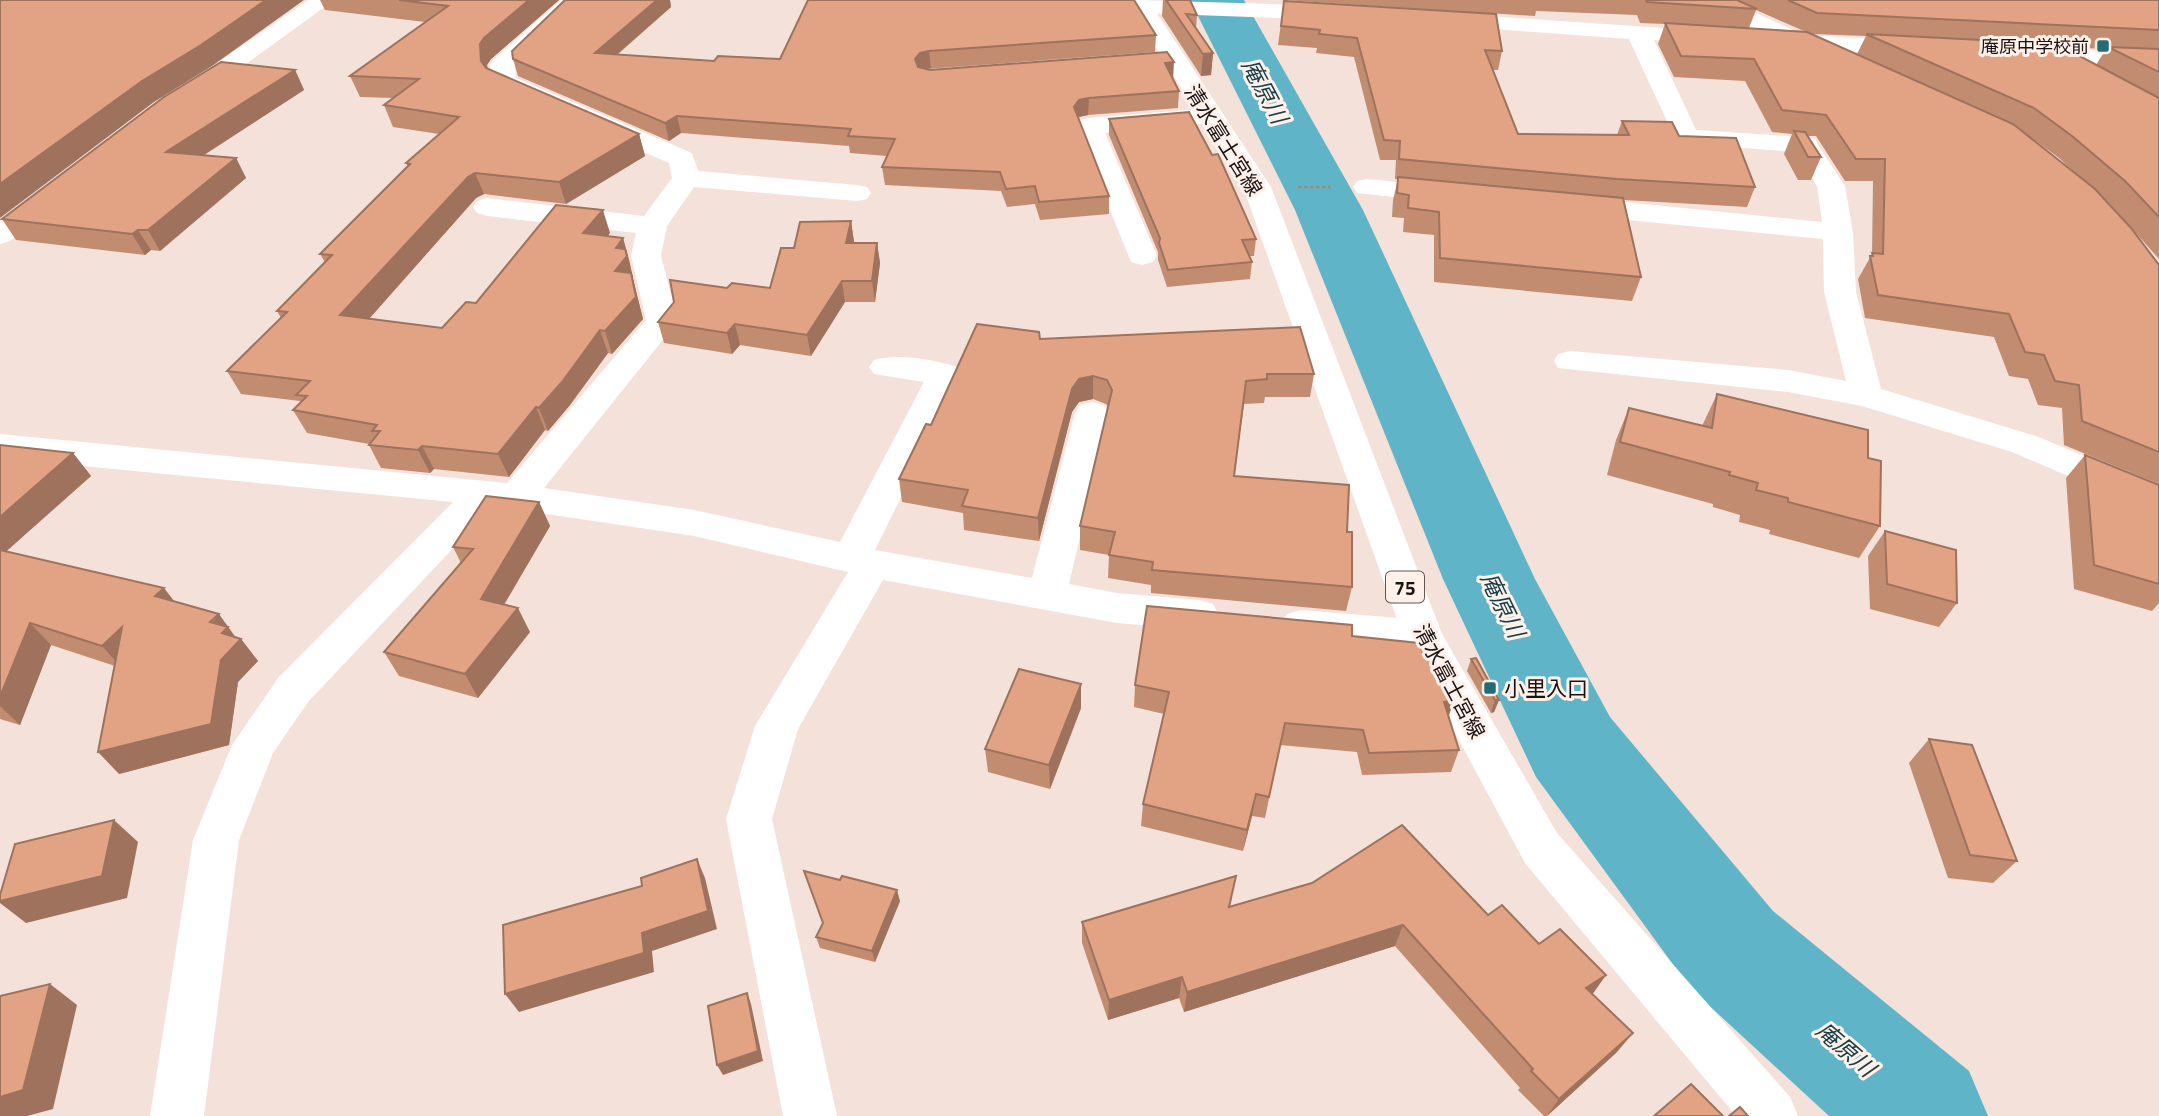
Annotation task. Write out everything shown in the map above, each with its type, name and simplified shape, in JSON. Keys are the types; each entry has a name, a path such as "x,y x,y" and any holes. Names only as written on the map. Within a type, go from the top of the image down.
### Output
{"street":[{"path":"175,102 222,73 323,0"},
{"path":"177,1116 216,840 254,746 293,690 500,495 662,321 646,256 652,226 686,178 682,159 504,82 502,65 573,0"},
{"path":"1709,0 1864,70"},
{"path":"1149,4 1365,15"},
{"name":"清水富士宮線","path":"1149,4 1161,61 1210,116 1257,187 1423,636 1541,848 1771,1116"},
{"path":"1419,19 1638,25 1802,43 1937,49"},
{"path":"1638,25 1686,137 1805,145 1831,186 1838,233 1840,292 1866,397"},
{"path":"2004,52 2159,61"},
{"path":"2045,54 2102,84"},
{"path":"1142,256 1089,126 1210,116"},
{"path":"686,178 857,193"},
{"path":"0,236 66,185"},
{"path":"1367,187 1477,197"},
{"path":"1546,204 1794,226 1838,233"},
{"path":"487,207 652,226"},
{"path":"1570,361 1788,381 1866,397 2024,444 2159,502"},
{"path":"810,1116 749,819 777,726 862,561 944,374 886,368"},
{"path":"1046,595 1092,413"},
{"path":"0,446 500,495 694,523 862,561 1117,608 1228,618"},
{"path":"1270,622 1423,636"}],"path":[{"path":"1298,187 1367,187"}],"building":[{"path":"0,0 266,0 201,45 142,81 0,184"},
{"path":"399,0 529,0 480,44 481,61 486,68 639,134 559,182 475,173 468,177 340,315 442,328 466,302 476,303 556,205 603,210 583,233 623,238 616,248 625,249 627,256 615,271 631,273 636,297 605,331 600,330 562,382 539,408 536,407 498,454 422,446 418,450 369,445 380,431 372,431 377,425 293,410 307,396 296,395 310,381 227,371 287,312 277,311 332,255 320,254 410,164 406,163 459,117 384,105 419,79 350,76 448,6"},
{"path":"565,0 657,0 595,53 714,61 718,56 780,59 808,0 1134,0 1156,35 929,51 920,53 915,59 918,67 930,70 1167,52 1174,62 1165,63 1179,91 1079,100 1074,107 1109,196 1039,202 1035,186 1006,189 1000,172 882,167 895,139 848,136 851,129 677,116 665,123 513,59 512,51"},
{"path":"1166,0 1190,0 1197,15 1186,14 1213,53 1203,54"},
{"path":"1646,0 1737,0 1757,9 1647,2"},
{"path":"1788,0 2159,0 2159,30 1817,13"},
{"path":"1284,1 1496,14 1502,51 1485,50 1518,134 1629,135 1622,121 1672,122 1679,136 1736,138 1755,187 1617,179 1399,159 1400,141 1384,140 1357,38 1319,34 1320,30 1281,26"},
{"path":"1665,23 1807,32 2013,124 2095,189 2131,228 2159,265 2159,452 2082,421 2079,385 2055,381 2044,355 2025,352 2009,314 1878,295 1870,256 1873,256 1872,253 1883,254 1885,159 1856,159 1826,115 1782,110 1754,59 1681,56"},
{"path":"1866,34 2057,44 2159,98 2159,217 2125,181 2034,108"},
{"path":"2108,47 2159,49 2159,72"},
{"path":"221,62 295,70 166,152 236,158 148,230 138,230 132,234 2,219 164,97"},
{"path":"1189,112 1212,155 1218,154 1256,239 1242,240 1252,262 1168,270 1159,243 1160,238 1109,119"},
{"path":"1794,131 1805,132 1821,157 1808,157"},
{"path":"1398,177 1623,198 1641,277 1440,258 1439,212 1408,208 1409,195 1397,193"},
{"path":"851,221 846,243 877,243 872,281 842,281 807,335 735,324 727,333 658,322 674,302 670,280 727,288 732,283 770,288 781,248 794,248 800,222"},
{"path":"977,324 1039,332 1040,339 1300,327 1314,374 1267,374 1267,379 1246,381 1234,476 1349,485 1347,532 1352,532 1352,587 1152,570 1153,562 1109,555 1115,532 1080,526 1112,390 1107,380 1093,376 1079,379 1072,389 1038,518 962,506 968,490 899,479 926,424 931,425"},
{"path":"1717,394 1868,430 1868,458 1881,461 1880,526 1788,502 1788,498 1756,490 1758,483 1729,475 1730,472 1620,442 1629,408 1712,428"},
{"path":"0,445 73,453 0,517"},
{"path":"2085,455 2159,485 2159,584 2094,565"},
{"path":"486,496 539,502 481,599 518,608 465,674 384,652 473,549 453,547"},
{"path":"1885,531 1956,550 1957,603 1887,584"},
{"path":"0,550 164,588 155,596 219,614 210,622 228,627 222,633 241,639 221,660 211,724 98,752 122,627 102,646 30,623 0,697"},
{"path":"1147,606 1352,625 1352,636 1419,643 1424,656 1430,655 1454,700 1444,702 1459,750 1369,753 1363,730 1285,723 1269,797 1256,794 1247,830 1143,804 1169,692 1135,685"},
{"path":"1476,658 1499,700 1495,700 1471,659"},
{"path":"1019,669 1081,684 1049,765 985,749"},
{"path":"1929,739 1972,745 2017,861 1970,855"},
{"path":"114,820 102,876 0,901 15,844"},
{"path":"1402,825 1488,915 1502,905 1539,944 1560,929 1606,975 1586,988 1633,1033 1559,1099 1531,1071 1533,1069 1403,925 1187,992 1182,977 1109,1000 1082,922 1236,876 1229,907 1312,883"},
{"path":"697,859 708,911 642,933 644,953 505,994 503,925 642,886 641,878"},
{"path":"804,871 840,880 842,876 897,890 872,951 816,937 823,923"},
{"path":"50,984 23,1090 0,1097 0,996"},
{"path":"747,993 758,1051 717,1065 708,1006"},
{"path":"1691,1084 1723,1116 1654,1116"},
{"path":"1740,1107 1748,1116 1729,1116"}],"waterway":[{"name":"庵原川","path":"1217,0 1329,210 1489,579 1573,747 1732,950 1924,1116"}],"place":[{"name":"庵原中学校前","path":"2103,46"},
{"name":"小里入口","path":"1490,688"}]}
